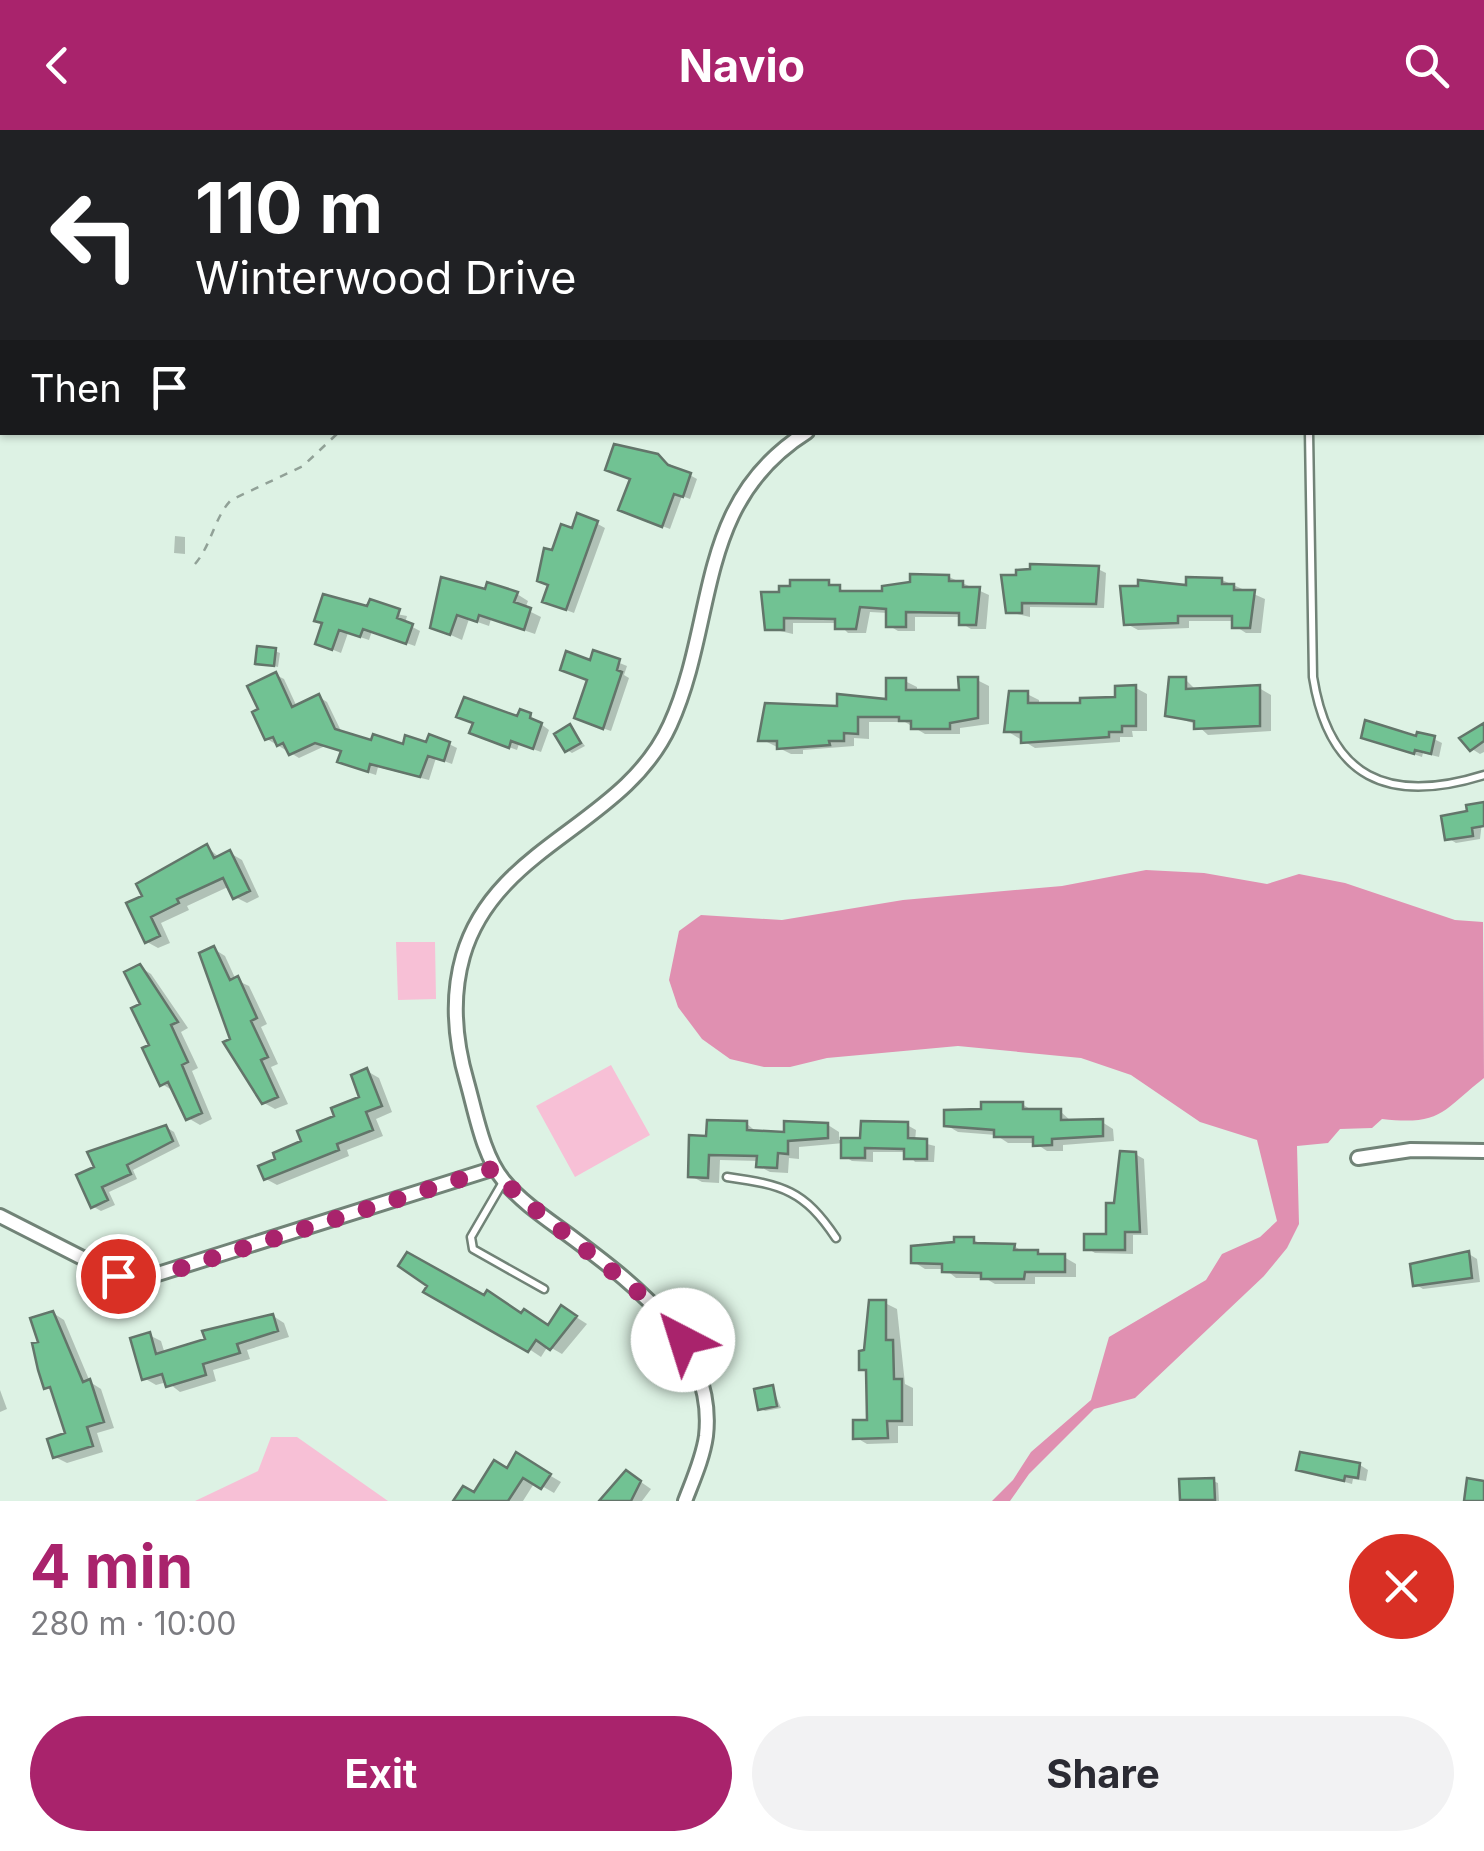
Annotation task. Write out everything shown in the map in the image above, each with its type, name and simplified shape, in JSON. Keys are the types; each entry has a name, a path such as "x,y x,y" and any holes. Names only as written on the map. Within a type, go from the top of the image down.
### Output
{"street":[{"path":"685,1501 702,1451 706,1418 698,1374 683,1340 648,1300 503,1181 495,1168 456,1034 457,980 474,925 488,900 529,858 612,801 646,767 671,722 721,540 737,500 765,465 803,435"},
{"path":"1358,1158 1411,1150 1484,1151"},
{"path":"0,1216 118,1276 145,1278 495,1168"}],"lane":[{"path":"1308,435 1313,677 1326,730 1339,754 1365,774 1396,785 1446,783 1484,775"},
{"path":"728,1177 788,1188 822,1218 836,1238"},
{"path":"503,1181 471,1238 473,1249 544,1290"}],"path":[{"path":"195,564 210,547 223,509 231,500 303,466 336,435"}],"shaded area":[{"path":"1146,870 1204,873 1267,884 1299,874 1345,883 1455,920 1483,922 1484,1078 1450,1107 1430,1118 1382,1119 1372,1128 1340,1129 1328,1143 1297,1146 1299,1224 1287,1248 1264,1276 1135,1398 1094,1409 1029,1474 1010,1501 992,1501 1013,1480 1031,1452 1091,1400 1109,1337 1206,1280 1222,1254 1260,1237 1277,1221 1257,1140 1200,1122 1131,1075 1081,1058 958,1046 827,1058 790,1067 764,1067 730,1059 702,1039 678,1007 669,980 679,931 701,915 782,920 903,900 1062,886"},
{"path":"396,942 435,942 436,999 398,1000"},
{"path":"611,1065 650,1135 575,1177 536,1106"},
{"path":"271,1437 297,1437 388,1501 195,1501 258,1471"}],"building":[{"path":"614,444 658,454 668,465 691,473 683,497 674,494 662,527 618,510 630,479 605,470"},
{"path":"577,513 598,521 566,610 542,602 548,585 537,581 544,548 552,550 561,524 572,528"},
{"path":"1030,564 1099,566 1096,604 1022,603 1022,613 1006,613 1001,575 1016,575 1016,570 1030,569"},
{"path":"910,574 949,575 949,581 963,581 963,587 980,587 976,625 959,625 959,613 906,612 906,627 886,627 886,609 860,607 856,629 835,629 835,619 784,618 784,630 765,630 761,592 779,592 779,586 790,586 790,580 829,580 829,585 840,585 840,591 882,591 882,586 910,582"},
{"path":"441,577 485,589 487,582 518,592 514,602 531,608 524,630 479,615 477,622 457,615 450,635 430,628"},
{"path":"1186,577 1222,578 1222,584 1234,584 1234,590 1255,590 1250,628 1232,628 1232,616 1178,616 1178,623 1124,625 1120,586 1138,586 1138,580 1186,585"},
{"path":"323,594 367,606 370,599 400,609 397,618 413,624 406,644 363,629 360,637 339,630 332,650 315,644 322,623 314,621"},
{"path":"257,646 276,648 274,666 255,664"},
{"path":"593,650 620,659 617,670 622,672 603,729 574,718 587,680 560,670 566,651 590,660"},
{"path":"276,672 292,707 319,694 335,729 371,740 373,734 403,744 405,735 426,742 429,734 450,742 444,761 428,756 420,777 370,764 368,772 337,762 341,751 315,743 289,755 283,743 277,746 273,737 265,740 252,712 258,709 247,686"},
{"path":"958,677 978,677 978,718 950,723 950,729 911,729 911,721 899,721 899,717 858,717 858,734 844,733 844,741 829,741 830,745 777,749 777,741 758,741 765,703 837,706 837,694 886,699 886,678 906,678 906,690 959,690"},
{"path":"1169,677 1186,677 1186,689 1260,685 1260,726 1194,729 1194,721 1165,716"},
{"path":"1136,685 1136,726 1122,726 1122,732 1109,732 1109,737 1021,743 1021,732 1004,732 1009,691 1028,691 1028,703 1080,703 1080,698 1115,697 1115,686"},
{"path":"464,697 517,716 520,709 531,713 530,718 542,723 533,749 511,741 509,748 469,733 473,723 456,717"},
{"path":"1365,720 1416,736 1417,732 1435,736 1431,754 1415,750 1414,754 1361,738"},
{"path":"1484,723 1484,741 1470,751 1459,738"},
{"path":"570,724 581,743 565,752 554,734"},
{"path":"1484,802 1484,826 1472,828 1473,836 1445,840 1441,816 1467,811 1466,805"},
{"path":"207,844 214,858 230,850 250,891 233,899 223,878 177,899 179,903 151,917 160,936 145,943 126,903 142,896 136,884"},
{"path":"214,946 230,980 238,976 257,1018 251,1021 268,1057 261,1060 278,1097 262,1104 223,1042 230,1039 199,953"},
{"path":"140,964 178,1022 171,1025 188,1062 182,1065 202,1113 186,1120 168,1082 160,1086 142,1048 149,1045 131,1008 140,1004 124,972"},
{"path":"367,1068 382,1106 366,1112 373,1130 337,1144 339,1150 264,1180 258,1166 275,1159 273,1153 301,1141 297,1131 334,1116 331,1108 359,1097 351,1075"},
{"path":"981,1102 1023,1102 1023,1109 1061,1109 1061,1120 1103,1119 1103,1136 1052,1139 1052,1145 1033,1146 1033,1137 994,1137 994,1130 944,1126 944,1110 981,1109"},
{"path":"707,1120 747,1121 747,1130 784,1132 784,1121 828,1123 828,1138 788,1141 788,1154 778,1153 777,1168 756,1167 757,1156 709,1155 708,1178 688,1177 689,1135 706,1136"},
{"path":"861,1121 908,1122 908,1138 927,1139 927,1159 904,1159 904,1149 865,1148 865,1158 841,1158 841,1138 860,1138"},
{"path":"166,1125 173,1141 127,1165 131,1174 102,1187 108,1200 91,1208 76,1175 94,1167 87,1152"},
{"path":"1120,1151 1136,1152 1140,1232 1125,1232 1125,1250 1084,1250 1084,1234 1106,1234 1106,1203 1114,1203"},
{"path":"954,1237 974,1237 974,1243 1015,1244 1014,1250 1038,1250 1038,1254 1065,1254 1065,1272 1025,1272 1024,1279 981,1279 981,1273 942,1272 942,1264 911,1263 911,1246 954,1242"},
{"path":"1469,1251 1472,1278 1413,1286 1410,1264"},
{"path":"407,1252 484,1295 487,1290 521,1313 524,1309 548,1325 561,1305 577,1316 550,1350 536,1340 528,1352 423,1292 427,1286 398,1266"},
{"path":"869,1300 886,1300 886,1340 893,1340 894,1379 902,1379 902,1421 887,1421 888,1438 853,1439 853,1420 867,1420 866,1370 859,1370 859,1351 864,1350"},
{"path":"53,1311 83,1382 90,1379 104,1422 87,1427 93,1446 53,1458 47,1439 65,1433 50,1387 44,1389 38,1370 32,1343 38,1342 30,1318"},
{"path":"273,1314 278,1331 237,1344 240,1353 203,1364 206,1375 166,1387 162,1374 142,1380 130,1338 150,1332 156,1354 205,1339 202,1331"},
{"path":"773,1385 777,1406 758,1410 754,1389"},
{"path":"516,1452 551,1474 541,1489 523,1478 508,1501 453,1501 463,1486 474,1492 494,1460 507,1468"},
{"path":"1300,1452 1360,1463 1358,1478 1345,1476 1344,1481 1296,1470"},
{"path":"626,1470 641,1481 631,1501 599,1501"},
{"path":"1214,1478 1215,1500 1180,1500 1179,1479"},
{"path":"1467,1478 1484,1481 1484,1501 1464,1501"}],"route":[{"path":"118,1276 132,1279 166,1273 495,1168 531,1207 648,1300 683,1340"}]}
